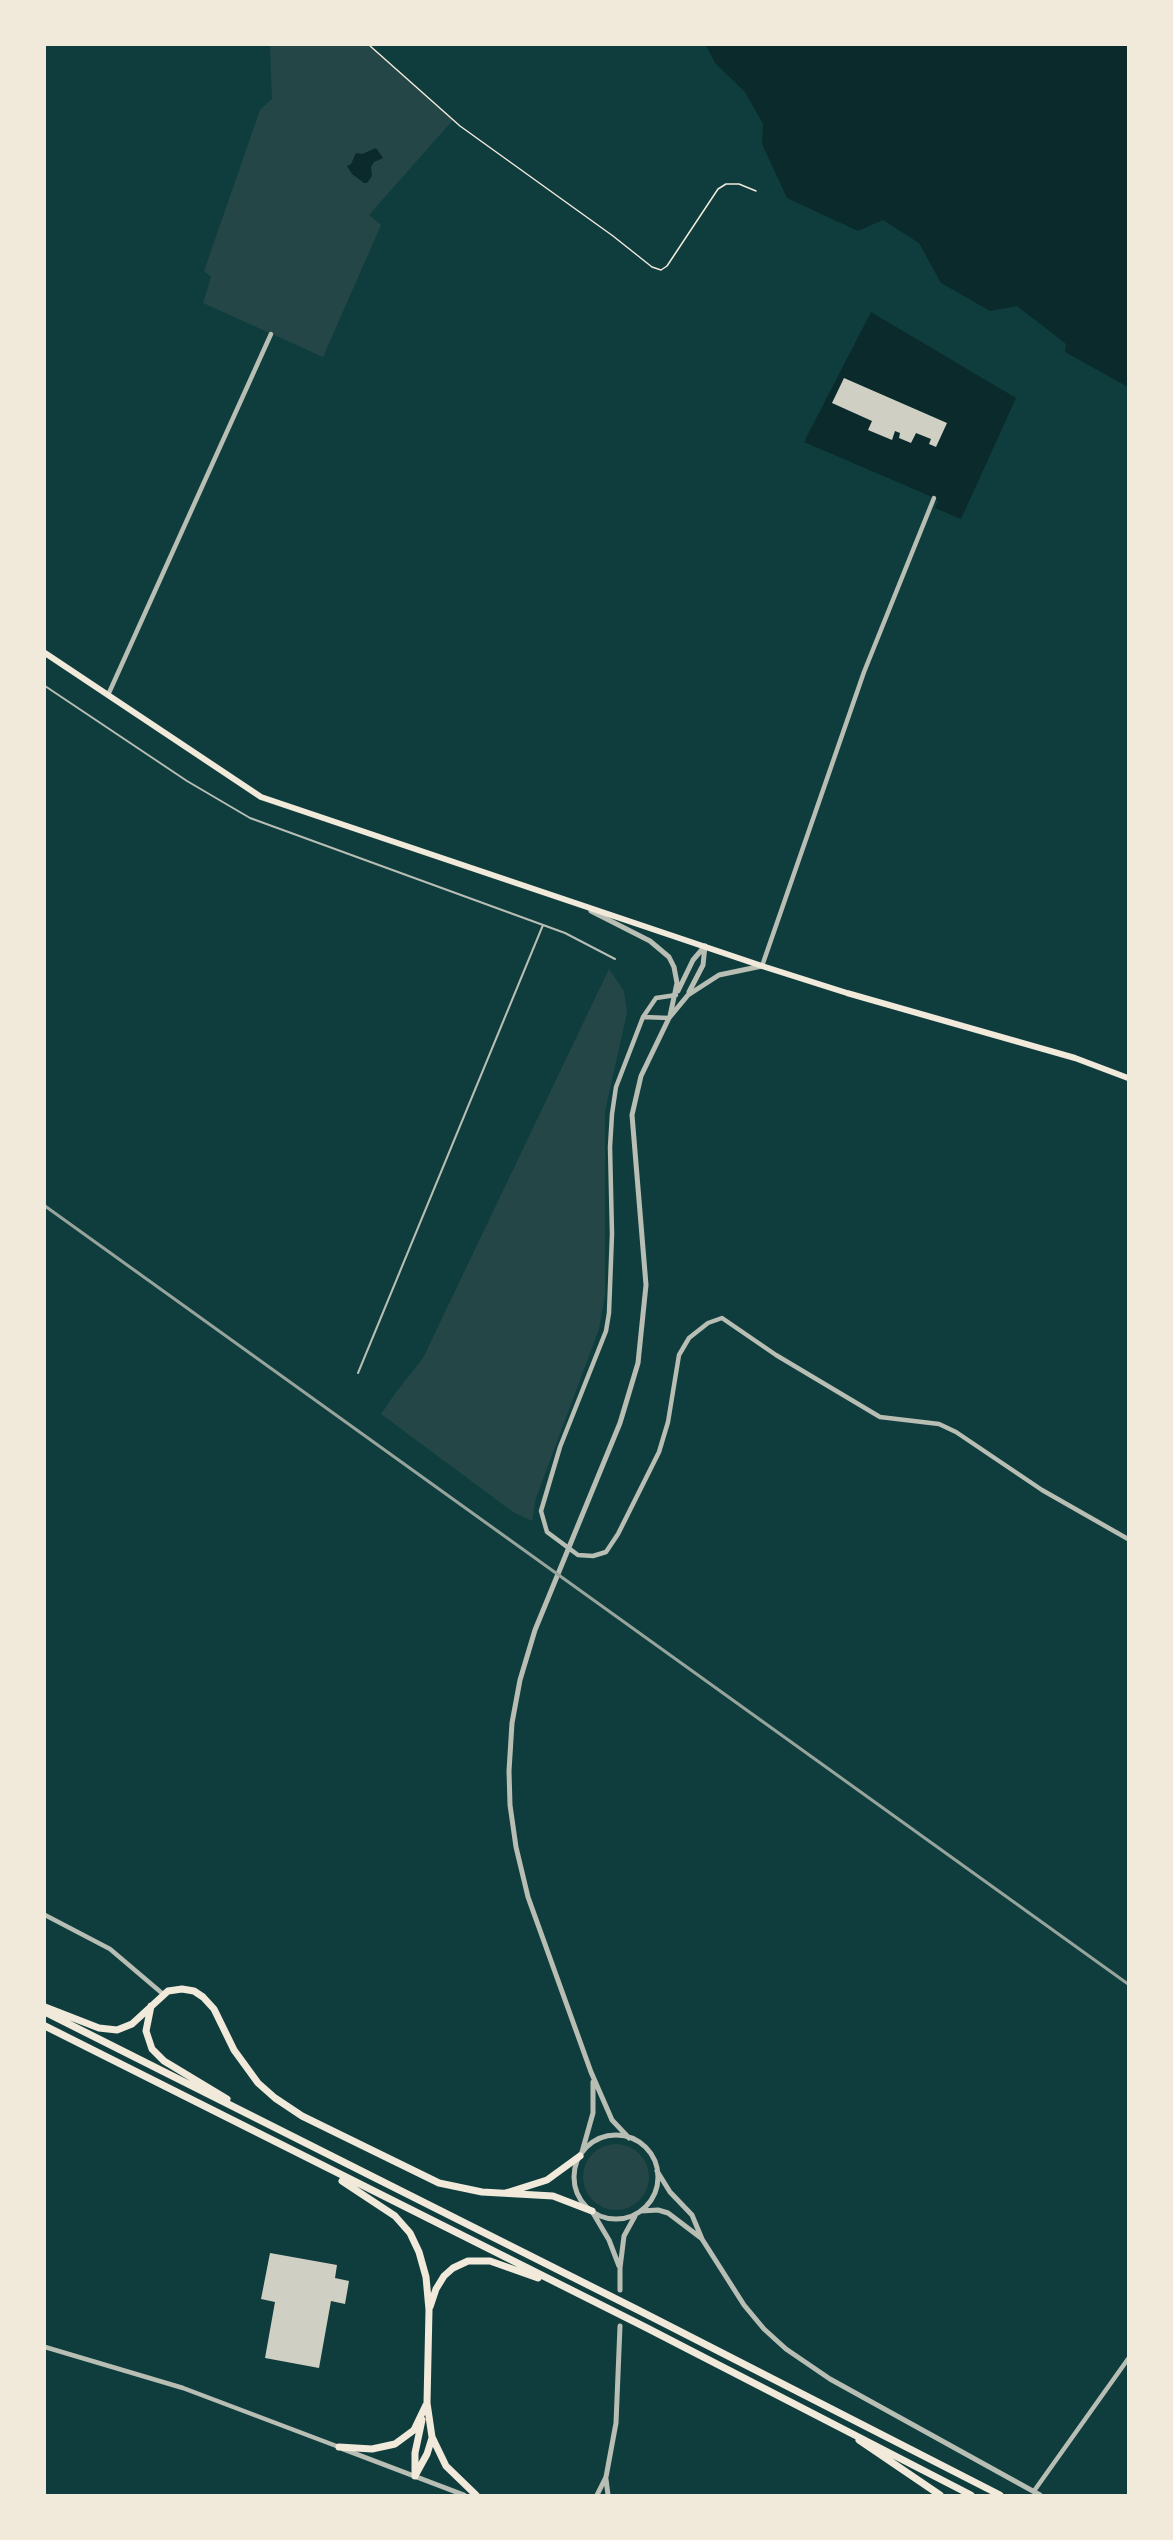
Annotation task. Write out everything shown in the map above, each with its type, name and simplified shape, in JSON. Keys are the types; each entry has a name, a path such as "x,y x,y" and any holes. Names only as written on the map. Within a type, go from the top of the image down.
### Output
{"highway":[{"path":"45,2007 99,2028 115,2030 131,2025 163,1994 172,1990 184,1989 203,1997 216,2011 232,2046 248,2071 270,2094 291,2110 432,2180 467,2190 557,2197 592,2211"},
{"path":"151,2006 146,2037 149,2046 157,2056 276,2128"},
{"path":"45,2012 1000,2495"},
{"path":"45,2026 645,2327 971,2495"},
{"path":"299,2154 381,2205 401,2221 412,2238 421,2257 429,2310 427,2403 432,2437 446,2466 476,2495"},
{"path":"502,2194 547,2180 580,2156"},
{"path":"429,2310 437,2288 447,2273 475,2260 494,2262 568,2289"},
{"path":"414,2476 415,2453 427,2403"},
{"path":"339,2447 372,2449 389,2446 407,2436 422,2417"},
{"path":"842,2428 894,2466 940,2495"},
{"path":"414,2476 426,2457 432,2437"}],"main road":[{"path":"45,653 261,797 762,966 1075,1058 1128,1078"}],"street":[{"path":"108,695 271,334"},
{"path":"688,995 719,975 762,966 864,672 934,498"},
{"path":"576,903 660,948 674,967 676,995"},
{"path":"705,946 694,958 676,995 669,1018 642,1072 633,1108 634,1155 646,1285 638,1363 620,1423 535,1630 513,1714 509,1771 512,1819 519,1864 528,1897 591,2072 612,2120 629,2138 646,2148 669,2191 690,2212 702,2239 750,2312 764,2329 799,2359 854,2393 1037,2493 1128,2360"},
{"path":"669,1018 688,995 703,965 705,946"},
{"path":"676,995 656,998 643,1017 616,1087 612,1114 612,1234 607,1322 560,1447 541,1511 547,1532 578,1555 592,1556 606,1552 618,1534 659,1452 668,1422 679,1355 689,1338 708,1323 722,1318 776,1355 880,1417 939,1424 956,1432 1042,1490 1128,1539"},
{"path":"643,1017 669,1018"},
{"path":"45,1915 110,1949 163,1994"},
{"path":"591,2072 594,2091 593,2113 575,2171 576,2188 609,2240 620,2268"},
{"path":"580,2156 600,2139 612,2136 629,2138"},
{"path":"620,2290 620,2268 625,2233 655,2193 657,2170"},
{"path":"592,2211 613,2219 658,2210 668,2213 702,2239"},
{"path":"597,2495 606,2477 618,2407 620,2326"},
{"path":"45,2347 130,2371 243,2410 464,2495"},
{"path":"606,2477 609,2494"}],"lane":[{"path":"45,686 188,781 250,818 543,925 615,959"},
{"path":"358,1373 543,925"}],"path":[{"path":"369,45 460,126 613,236 652,267 661,270 667,266 718,189 726,184 739,184 756,191"}],"shaded area":[{"path":"270,45 368,45 453,120 369,215 381,225 323,357 203,303 211,277 204,271 260,110 272,99"},
{"path":"706,45 1128,45 1128,387 1065,352 1066,344 1017,306 990,311 941,283 919,243 883,220 858,231 787,198 762,144 763,124 745,92 715,63"},
{"path":"376,148 383,158 374,162 371,167 372,176 367,183 364,183 352,174 347,166 351,164 356,153 362,154"},
{"path":"871,312 1016,398 961,519 935,508 938,501 930,496 804,442"},
{"path":"609,969 624,991 627,1013 605,1111 605,1294 599,1329 536,1498 532,1521 513,1512 381,1414 423,1358"},
{"path":"622,2144 640,2153 647,2164 649,2177 647,2190 640,2201 629,2208 610,2210 592,2201 585,2190 583,2171 592,2153 603,2146"}],"building":[{"path":"844,378 947,423 936,447 929,444 931,439 916,433 911,443 899,438 900,433 895,431 892,440 868,430 872,421 832,403"},
{"path":"270,2253 337,2265 335,2278 349,2281 345,2304 331,2301 319,2368 265,2358 275,2302 261,2299"}],"railway":[{"path":"45,1206 1128,1984"}]}
